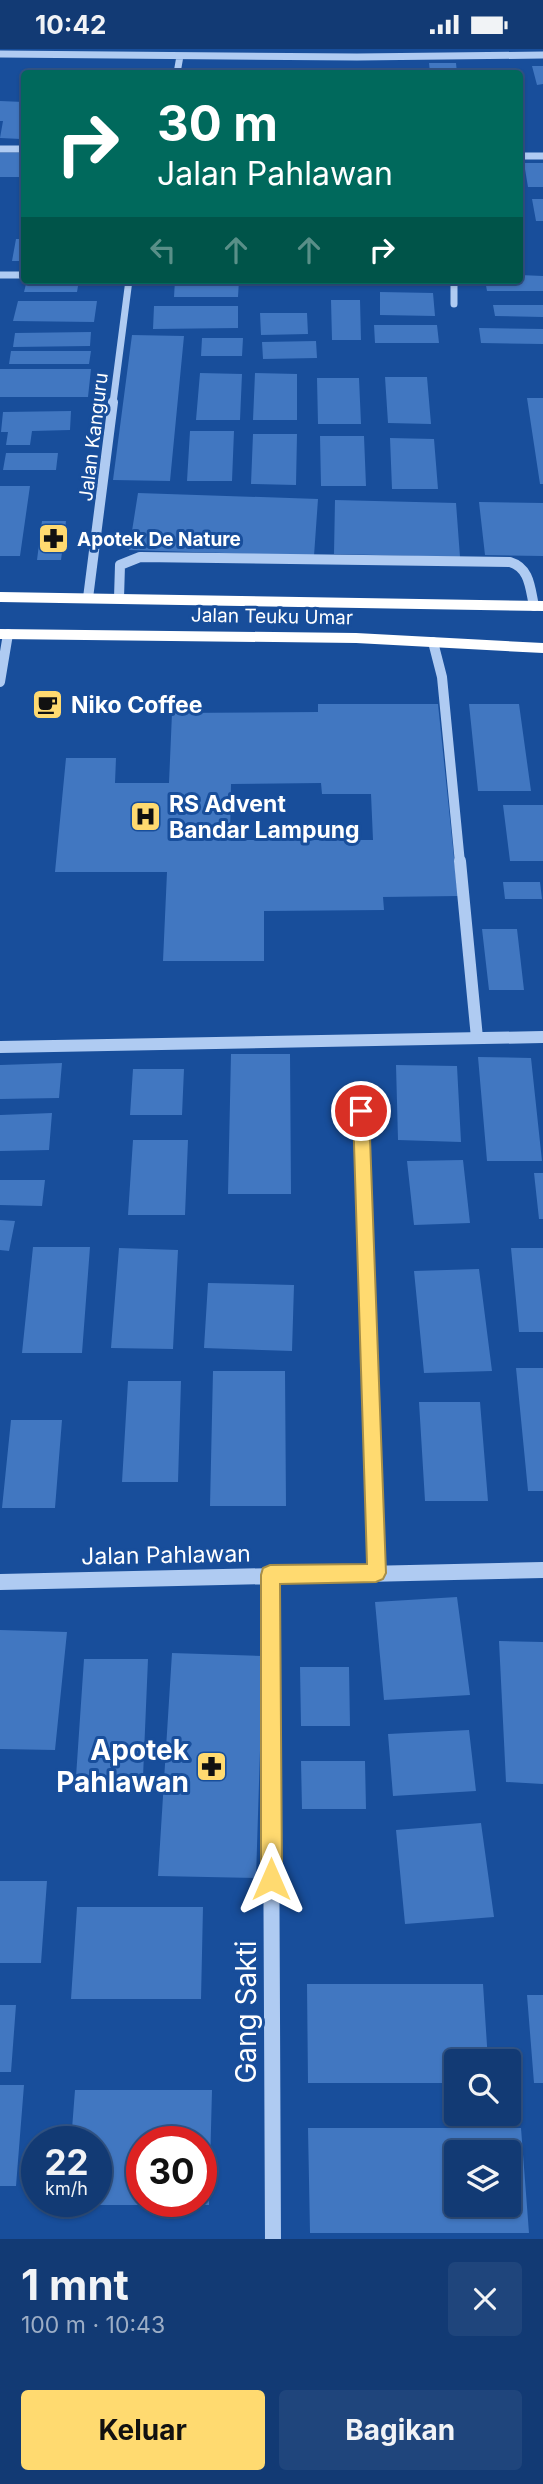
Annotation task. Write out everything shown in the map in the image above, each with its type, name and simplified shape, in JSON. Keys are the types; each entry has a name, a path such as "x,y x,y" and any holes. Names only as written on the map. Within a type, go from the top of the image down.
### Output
{"highway":[{"name":"Jalan Teuku Umar","path":"0,597 539,606"},
{"name":"Jalan Teuku Umar","path":"4,634 356,638 543,648"}],"street":[{"path":"0,54 21,51 180,56 206,52 543,55"},
{"path":"178,70 180,56"},
{"path":"0,149 21,149"},
{"path":"523,156 543,156"},
{"path":"0,275 21,275"},
{"name":"Jalan Kanguru","path":"88,598 128,284"},
{"path":"454,284 454,304"},
{"path":"119,599 120,565 140,557 510,562 517,563 524,569 539,606"},
{"path":"0,682 4,634"},
{"path":"433,642 442,677 477,1038"},
{"path":"0,1047 543,1037"},
{"path":"361,1111 376,1573"},
{"name":"Jalan Pahlawan","path":"0,1582 543,1570"},
{"name":"Gang Sakti","path":"270,1575 273,2239"}],"building":[{"path":"429,63 456,63 457,70 430,70"},
{"path":"532,66 543,66 543,84 537,85"},
{"path":"0,101 21,102 21,139 0,138 3,121 0,121"},
{"path":"0,153 21,153 21,177 0,177"},
{"path":"524,163 543,163 543,187 528,187"},
{"path":"532,199 543,199 543,221 536,221"},
{"path":"16,239 21,239 21,261 12,261"},
{"path":"523,275 543,276 543,291 487,291 486,284 523,284"},
{"path":"26,284 78,284 77,292 24,292"},
{"path":"175,284 239,284 238,297 174,297"},
{"path":"312,284 366,284 366,285"},
{"path":"380,292 433,293 435,316 380,315"},
{"path":"331,300 360,300 361,340 332,340"},
{"path":"18,301 97,301 94,322 13,321"},
{"path":"493,305 543,305 543,317 495,316"},
{"path":"154,306 238,306 238,328 153,329"},
{"path":"260,313 307,313 308,334 261,335"},
{"path":"374,325 437,325 439,343 375,343"},
{"path":"479,328 543,329 543,344 481,343"},
{"path":"91,332 90,346 13,347 15,333"},
{"path":"132,335 184,336 170,481 113,480"},
{"path":"202,338 243,338 242,356 201,356"},
{"path":"316,341 317,358 263,359 262,342"},
{"path":"11,351 91,351 89,364 9,364"},
{"path":"0,369 91,369 88,397 0,397"},
{"path":"200,373 242,374 240,420 196,420"},
{"path":"255,373 297,374 297,420 253,420"},
{"path":"385,377 427,377 431,424 388,423"},
{"path":"317,378 359,378 361,424 318,424"},
{"path":"527,398 543,398 543,484 540,484"},
{"path":"71,411 70,430 32,431 30,445 6,445 8,432 1,432 3,412"},
{"path":"190,431 234,431 232,481 187,481"},
{"path":"253,434 297,434 296,485 251,484"},
{"path":"320,436 364,436 366,486 321,486"},
{"path":"390,438 434,439 438,489 392,489"},
{"path":"6,453 58,453 56,470 3,470"},
{"path":"0,486 30,486 20,556 0,556"},
{"path":"138,493 318,499 314,556 129,550"},
{"path":"335,500 456,503 460,557 334,554"},
{"path":"479,502 543,503 543,556 485,555"},
{"path":"42,521 66,521 61,560 37,560"},
{"name":"RS Advent Bandar Lampung","path":"318,704 438,704 458,896 383,897 384,910 264,911 264,961 163,961 167,872 55,872 66,758 116,758 115,783 169,783 172,713 318,712","holes":["321,783 322,794 371,794 373,840 230,840 231,784"]},
{"path":"469,704 519,704 531,791 478,791"},
{"path":"503,805 543,805 543,861 510,861"},
{"path":"503,882 540,882 542,899 505,899"},
{"path":"482,929 517,929 524,990 489,990"},
{"path":"231,1054 290,1054 291,1194 228,1194"},
{"path":"478,1057 531,1058 542,1161 487,1161"},
{"path":"62,1063 59,1098 0,1099 0,1065"},
{"path":"396,1065 457,1066 461,1142 398,1140"},
{"path":"133,1069 184,1069 182,1115 130,1115"},
{"path":"52,1113 49,1150 0,1151 0,1115"},
{"path":"133,1140 188,1140 185,1215 128,1215"},
{"path":"463,1160 470,1223 414,1225 407,1161"},
{"path":"534,1173 543,1173 543,1219 539,1219"},
{"path":"0,1180 45,1180 42,1206 0,1205"},
{"path":"0,1220 15,1221 9,1251 0,1250"},
{"path":"33,1247 90,1247 82,1353 22,1353"},
{"path":"119,1248 178,1250 173,1349 111,1348"},
{"path":"511,1248 543,1248 543,1332 519,1332"},
{"path":"479,1269 492,1371 424,1373 414,1271"},
{"path":"208,1283 294,1285 292,1351 204,1348"},
{"path":"516,1368 543,1368 543,1491 528,1491"},
{"path":"213,1371 285,1371 286,1506 210,1506"},
{"path":"128,1381 181,1381 178,1482 122,1482"},
{"path":"419,1402 480,1402 488,1501 425,1501"},
{"path":"11,1420 62,1420 55,1508 2,1508"},
{"path":"457,1597 470,1695 384,1700 375,1602"},
{"path":"0,1630 67,1632 55,1750 0,1749"},
{"path":"499,1641 543,1642 543,1784 506,1782"},
{"name":"Apotek Pahlawan","path":"172,1653 263,1656 256,1878 158,1876"},
{"path":"84,1659 148,1659 143,1777 76,1777"},
{"path":"300,1667 349,1667 350,1726 301,1726"},
{"path":"469,1730 476,1791 393,1796 388,1734"},
{"path":"301,1761 365,1761 366,1809 302,1809"},
{"path":"481,1823 494,1917 405,1924 396,1830"},
{"path":"0,1881 47,1881 41,1963 0,1963"},
{"path":"77,1907 203,1907 201,1999 71,1999"},
{"path":"307,1984 483,1984 487,2049 444,2049 444,2083 308,2083"},
{"path":"527,1995 543,1995 543,2083 534,2083"},
{"path":"0,2005 16,2005 11,2072 0,2072"},
{"path":"0,2085 24,2085 16,2186 0,2186"},
{"path":"75,2090 212,2090 211,2126 126,2126 126,2205 112,2205 112,2126 72,2126"},
{"path":"308,2128 521,2128 529,2233 310,2233"}],"place":[{"name":"Apotek De Nature","path":"54,539"},
{"name":"Niko Coffee","path":"48,705"},
{"name":"RS Advent Bandar Lampung","path":"146,817"},
{"name":"Apotek Pahlawan","path":"212,1766"}],"route":[{"path":"271,1879 270,1575 376,1573 361,1111"}]}
